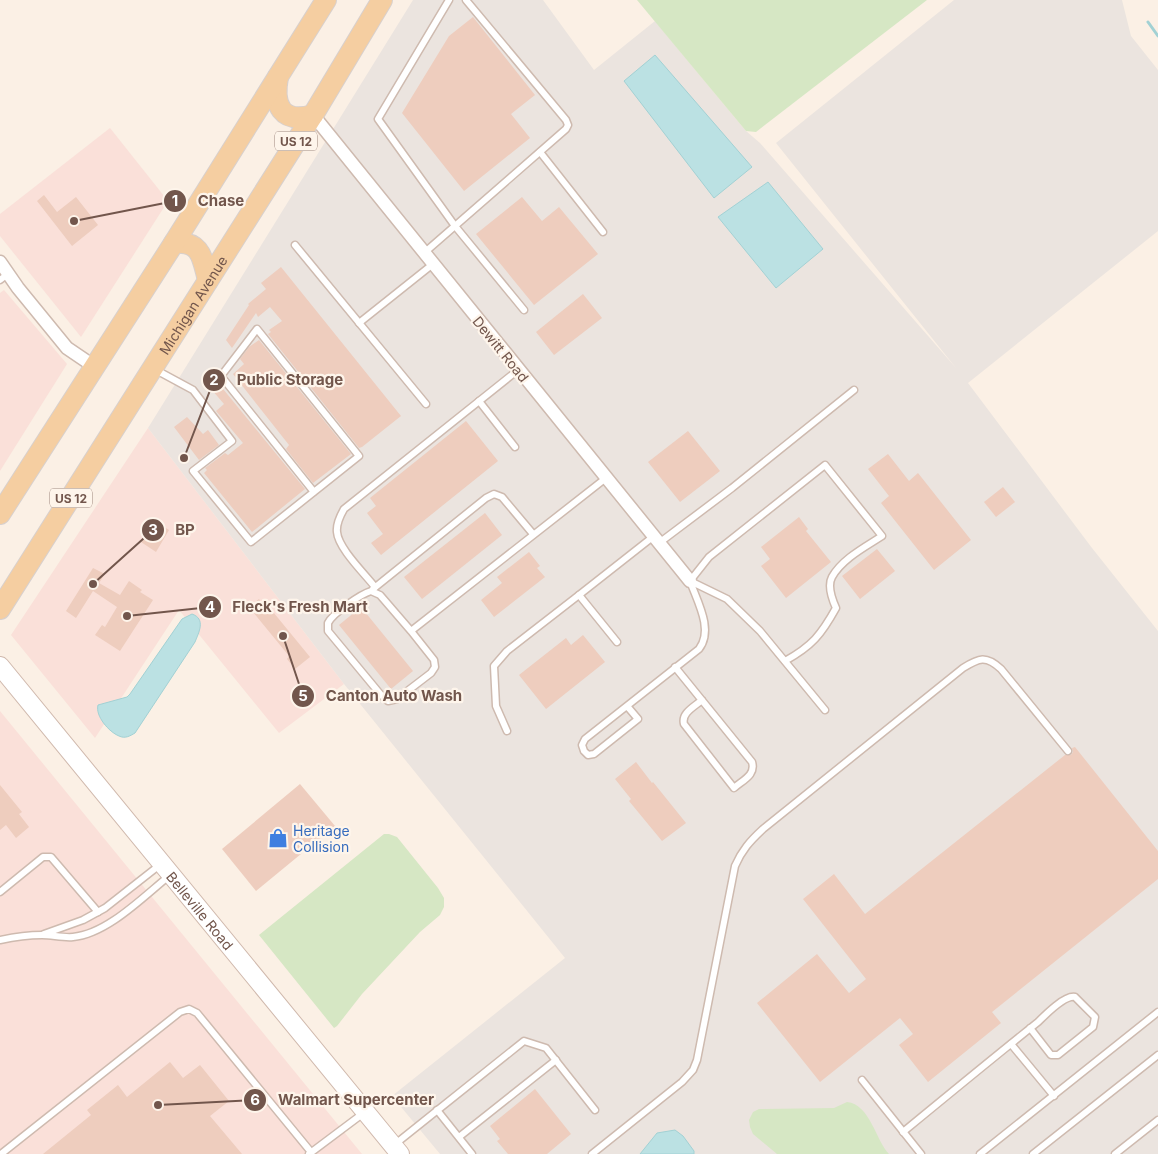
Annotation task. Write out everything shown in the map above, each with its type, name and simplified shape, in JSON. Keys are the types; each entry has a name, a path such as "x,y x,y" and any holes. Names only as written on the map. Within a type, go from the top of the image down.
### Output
{"main road":[{"path":"0,514 174,243 326,0"},
{"name":"Michigan Avenue","path":"0,609 313,115 382,0"},
{"path":"278,77 275,92 279,106 284,112 290,117 297,118 313,115"},
{"path":"174,243 192,245 199,251 208,280"},
{"name":"Belleville Road","path":"0,666 397,1150"}],"street":[{"name":"Dewitt Road","path":"313,115 690,581"},
{"path":"0,262 4,277 18,288 67,348 95,367"}],"lane":[{"path":"449,0 378,119 454,226 524,310"},
{"path":"424,253 566,129 568,125 566,120 466,0"},
{"path":"540,152 603,232"},
{"path":"295,245 426,404"},
{"path":"359,323 433,264"},
{"path":"152,368 193,390 232,441 193,471 251,542 314,492 359,456 257,329 221,376 314,492"},
{"path":"518,370 344,509 337,524 338,538 343,548 373,589 434,660 435,667 431,673 397,699 388,701 328,631 328,623 334,616 362,594 373,589 486,498 494,494 502,498 533,534"},
{"path":"507,731 496,706 494,666 508,651 579,595 732,488 854,390"},
{"path":"479,401 515,447"},
{"path":"690,581 709,557 825,465 882,536 844,562 831,578 830,594 836,608 824,629 803,650 785,661"},
{"path":"411,631 606,478"},
{"path":"690,581 727,599 760,631 825,710"},
{"path":"628,706 638,719 594,754 588,754 584,751 582,746 585,739 676,668 699,649 704,642 706,634 702,616 690,581"},
{"path":"579,595 617,642"},
{"path":"592,1154 682,1082 693,1070 697,1060 735,866 747,844 763,829 963,668 979,659 987,658 1001,669 1068,751"},
{"path":"676,668 702,700 752,762 754,768 752,773 734,788 684,724 684,716 702,700"},
{"path":"0,892 43,857 51,857 98,912"},
{"path":"40,935 69,926 98,912 166,868"},
{"path":"0,940 40,935 74,937 99,929 112,921 166,868"},
{"path":"903,1132 1066,998 1071,996 1080,1000 1095,1017 1093,1027 1058,1055 1050,1055 1030,1028"},
{"path":"2,1154 180,1012 189,1009 197,1013 310,1153 366,1111"},
{"path":"980,1154 1158,1012"},
{"path":"397,1150 437,1110 524,1041 546,1048 595,1110"},
{"path":"1011,1044 1054,1096"},
{"path":"1033,1154 1158,1055"},
{"path":"459,1137 556,1060"},
{"path":"862,1080 921,1154"},
{"path":"437,1110 472,1154"},
{"path":"1115,1154 1158,1120"}],"shaded area":[{"path":"413,0 543,0 594,70 655,21 746,131 760,143 956,368 776,143 954,0 1122,0 1131,36 1158,70 1158,231 968,383 1092,548 1158,631 1158,1154 440,1154 392,1096 565,958 344,684 148,428"},
{"path":"110,128 168,201 81,337 0,236 0,214"},
{"path":"4,290 67,364 0,471 0,293"},
{"path":"148,428 344,684 279,733 179,610 95,738 11,635"},
{"path":"0,711 362,1154 0,1154"}],"green space":[{"path":"637,0 927,0 756,132 746,131"},
{"path":"384,834 397,837 438,888 444,898 444,907 440,915 420,932 362,994 334,1028 259,935"},
{"path":"847,1102 855,1104 867,1116 889,1154 777,1154 753,1134 750,1127 749,1120 753,1112 759,1109 834,1108"}],"water":[{"path":"655,55 752,167 714,198 624,81"},
{"path":"768,182 823,249 776,288 718,217"},
{"path":"192,614 200,622 200,630 195,642 135,733 125,737 115,734 101,719 98,705 127,697 182,619"},
{"path":"675,1130 683,1136 694,1151 694,1154 640,1154 657,1133"}],"building":[{"path":"473,17 535,95 511,114 530,138 464,191 402,113 449,36"},
{"path":"44,195 57,212 76,197 98,225 72,246 37,201"},
{"path":"522,197 542,221 559,207 598,254 534,305 476,234"},
{"path":"281,267 401,416 362,447 359,448 268,334 271,332 269,330 282,321 270,307 258,317 256,313 232,348 226,340 248,304 266,289 261,283"},
{"path":"583,294 602,318 554,355 536,332"},
{"path":"259,340 351,454 313,483 286,449 289,445 233,374 244,364 240,359 249,347"},
{"path":"219,384 305,489 252,532 204,473 207,470 205,468 225,453 228,455 243,443 216,411 224,404 212,390"},
{"path":"187,417 203,434 208,430 219,445 199,460 174,427"},
{"path":"466,421 498,461 381,555 371,543 383,534 367,513 376,506 370,498"},
{"path":"688,431 720,471 680,502 648,462"},
{"path":"888,454 909,481 918,473 971,540 934,570 881,503 889,496 868,469"},
{"path":"1003,487 1015,502 996,517 984,502"},
{"path":"485,513 502,535 422,599 404,577"},
{"path":"799,517 808,529 806,531 831,562 786,598 761,566 770,559 761,547"},
{"path":"155,521 169,530 156,552 141,542"},
{"path":"877,549 895,571 860,599 842,576"},
{"path":"529,552 540,566 537,568 545,577 494,617 481,600 502,583 497,577"},
{"path":"93,568 105,574 99,583 120,595 129,581 142,590 140,592 153,600 120,651 95,635 102,625 105,627 117,607 93,591 76,618 66,611"},
{"path":"259,599 266,609 269,607 310,657 295,669 287,659 289,656 249,607"},
{"path":"361,607 413,671 391,689 339,625"},
{"path":"583,635 605,662 546,709 519,675 566,638 571,645"},
{"path":"1075,747 1158,851 1158,879 992,1012 1001,1023 928,1082 899,1045 913,1034 900,1018 820,1082 757,1003 817,954 849,993 866,979 803,899 834,874 865,914 1065,755 1071,755 1073,752 1072,748"},
{"path":"636,762 686,823 662,841 629,801 631,799 615,779"},
{"name":"Heritage Collision","path":"300,784 335,826 256,891 222,849"},
{"path":"0,785 22,812 19,814 29,827 16,838 6,825 0,830"},
{"path":"170,1062 183,1078 200,1065 229,1101 210,1116 242,1154 43,1154 91,1115 87,1110 118,1085 127,1097"},
{"path":"535,1089 571,1134 547,1154 508,1154 497,1141 500,1139 490,1126"}],"waterway":[{"path":"1148,22 1158,36"}],"place":[{"name":"Chase","path":"74,221"},
{"name":"Public Storage","path":"184,458"},
{"name":"BP","path":"93,584"},
{"name":"Fleck's Fresh Mart","path":"127,616"},
{"name":"Canton Auto Wash","path":"283,636"},
{"name":"Heritage Collision","path":"278,838"},
{"name":"Walmart Supercenter","path":"158,1105"}]}
